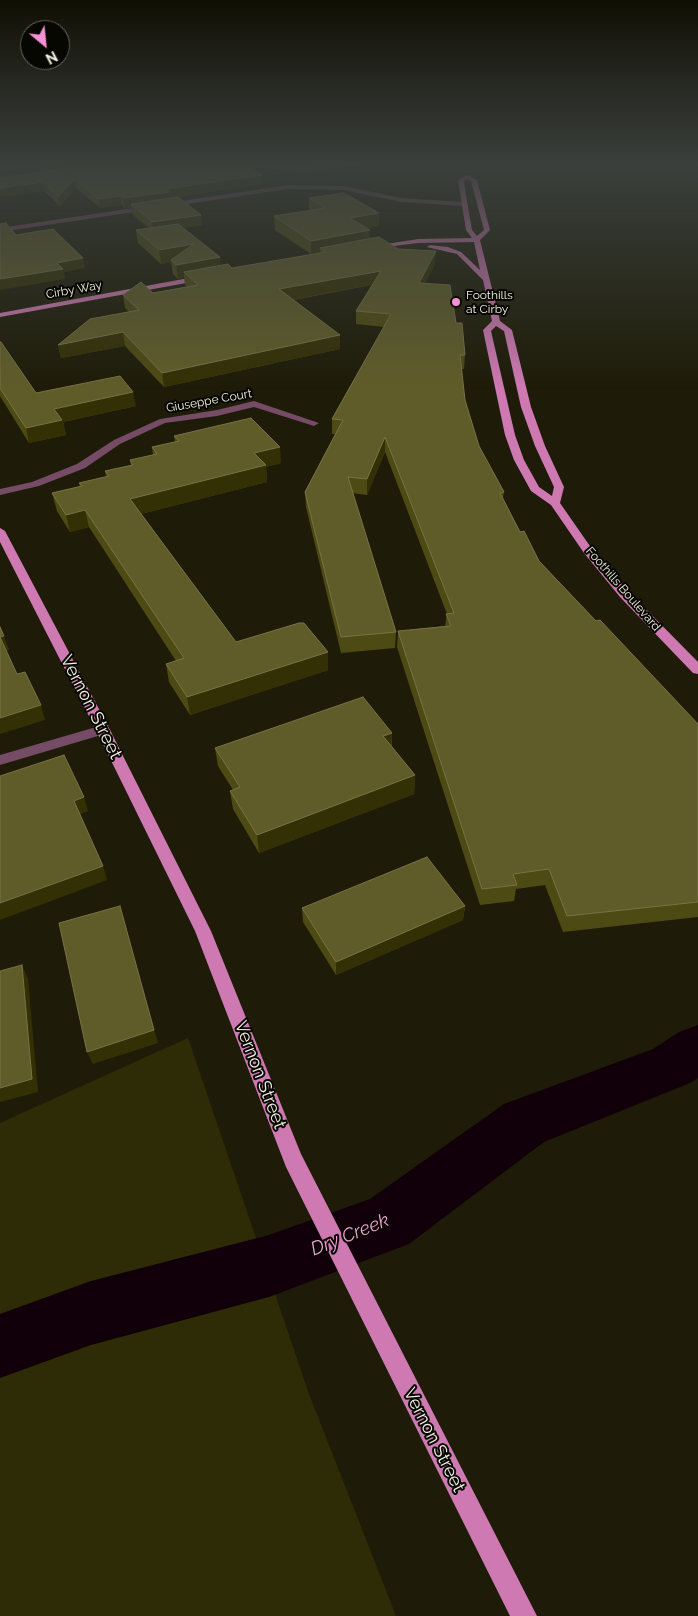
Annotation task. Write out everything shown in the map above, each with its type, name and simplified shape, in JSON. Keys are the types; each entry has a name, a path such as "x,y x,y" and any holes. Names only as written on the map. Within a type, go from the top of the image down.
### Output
{"main road":[{"path":"477,240 418,241 361,250 418,247 448,249 464,256 487,280"},
{"name":"Foothills Boulevard","path":"477,240 496,322 508,330 526,408 540,446 559,487 555,503"},
{"name":"Cirby Way","path":"0,315 214,276"},
{"name":"Foothills Boulevard","path":"496,322 487,330 515,450 535,488 555,503 588,551 624,594 698,670"},
{"name":"Vernon Street","path":"0,532 103,730 203,931 293,1160 390,1355 524,1616"}],"street":[{"name":"Giuseppe Court","path":"0,492 34,484 82,466 117,442 163,421 217,413 254,404 314,424"},
{"path":"0,760 103,730"}],"shaded area":[{"path":"188,1038 309,1394 396,1616 0,1616 0,1123"}],"building":[{"path":"0,238 63,238 83,258 57,263 63,269 0,279"},
{"path":"146,238 196,238 220,257 176,265 171,260 194,244 159,250"},
{"path":"307,238 325,238 311,241"},
{"path":"371,238 381,238 398,249 436,251 419,283 450,285 456,323 462,323 465,355 460,355 465,400 479,446 504,492 500,493 520,532 524,531 539,561 596,621 600,620 698,724 698,902 567,916 549,869 513,874 517,885 482,889 398,631 451,626 446,614 454,613 385,437 367,479 348,477 396,632 341,637 305,492 343,420 332,419 391,314 356,311 381,271 279,289 340,335 162,373 123,332 58,345 90,319 139,310 123,295 141,282 153,293 198,285 184,272 228,264 232,268 326,252 320,248"},
{"path":"0,342 36,393 120,376 133,392 54,409 62,420 26,428 0,388"},
{"path":"251,418 280,447 254,453 266,465 130,499 236,642 304,623 328,652 187,697 166,664 184,658 85,510 66,515 52,493 82,486 79,483 109,476 105,471 133,465 130,460 157,454 152,447 179,441 174,436"},
{"path":"0,627 4,636 0,637"},
{"path":"0,637 17,674 25,672 41,705 0,718"},
{"path":"363,697 392,733 383,736 415,775 257,835 230,791 240,787 215,748"},
{"path":"64,755 84,797 74,801 103,866 0,903 0,776"},
{"path":"427,857 465,906 336,962 302,908"},
{"path":"120,906 154,1030 87,1052 59,923"},
{"path":"22,965 32,1079 0,1088 0,971"}],"waterway":[{"name":"Dry Creek","path":"0,1346 91,1313 269,1266 388,1223 524,1123 671,1066 698,1049"}],"place":[{"name":"Foothills at Cirby","path":"456,302"}]}
